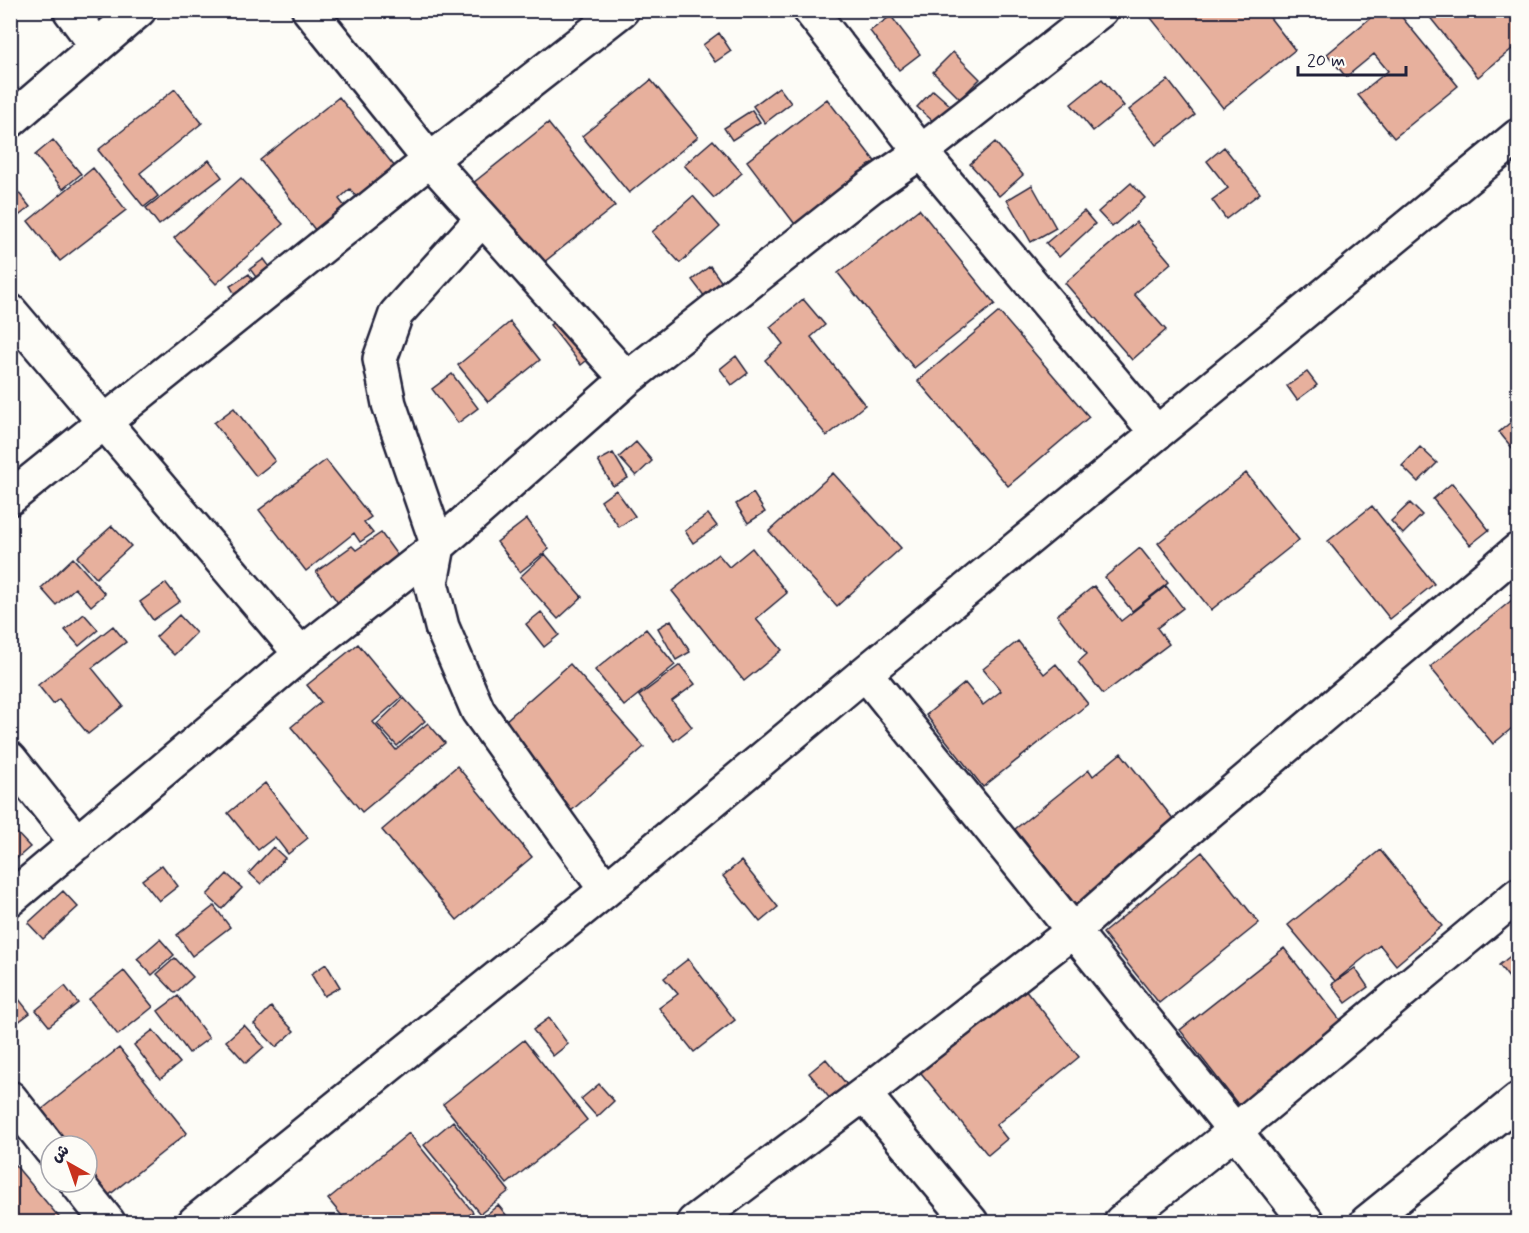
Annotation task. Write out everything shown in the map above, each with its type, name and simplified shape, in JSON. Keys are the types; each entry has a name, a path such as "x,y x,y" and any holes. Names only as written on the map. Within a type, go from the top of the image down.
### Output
{"street":[{"path":"70,10 97,46"},
{"path":"10,121 139,10"},
{"path":"309,10 430,160 627,380"},
{"path":"10,498 105,424 430,160 622,10"},
{"path":"810,10 921,152 1157,433"},
{"path":"10,899 301,654 438,546 627,380 870,187 921,152 1101,10"},
{"path":"195,1222 606,890 865,673 1518,136"},
{"path":"482,219 396,314 380,359 389,404 438,546 431,583 442,627 478,711 606,890"},
{"path":"10,311 301,654"},
{"path":"694,1222 864,1094 1073,931 1187,830 1518,550"},
{"path":"865,673 1307,1222"},
{"path":"10,759 77,843"},
{"path":"1121,1222 1235,1131 1518,895"},
{"path":"864,1094 971,1222"},
{"path":"10,1098 39,1135"},
{"path":"1367,1222 1518,1100"},
{"path":"86,1194 108,1222"}],"building":[{"path":"1151,10 1264,10 1295,50 1223,108 1147,13"},
{"path":"1380,10 1396,10 1458,86 1394,138 1358,95 1388,71 1374,54 1346,77 1327,54"},
{"path":"1424,10 1518,10 1518,33 1515,36 1518,44 1478,77"},
{"path":"891,16 920,54 899,70 870,31"},
{"path":"719,33 731,51 715,62 703,45"},
{"path":"953,52 980,79 960,99 933,72"},
{"path":"1102,79 1124,106 1093,131 1071,104"},
{"path":"651,80 698,137 629,193 582,136"},
{"path":"1168,80 1195,115 1156,145 1129,110"},
{"path":"779,87 791,103 765,123 753,106"},
{"path":"175,89 202,123 140,173 158,196 144,207 98,150"},
{"path":"933,90 951,106 935,123 917,107"},
{"path":"339,97 407,182 369,212 350,189 339,199 357,222 327,245 260,160"},
{"path":"827,99 880,168 810,244 747,161"},
{"path":"752,110 760,122 732,140 724,128"},
{"path":"548,123 615,206 534,270 468,187"},
{"path":"53,140 81,174 63,189 35,155"},
{"path":"713,140 742,173 714,198 684,165"},
{"path":"995,142 1023,175 999,196 970,164"},
{"path":"1224,147 1260,193 1226,219 1212,200 1228,188 1207,161"},
{"path":"209,160 222,177 159,225 146,208"},
{"path":"93,168 126,210 60,261 28,221"},
{"path":"241,178 283,224 216,284 174,238"},
{"path":"10,182 30,207 16,218 10,211"},
{"path":"1131,183 1145,198 1112,227 1098,212"},
{"path":"1032,185 1056,228 1031,242 1007,200"},
{"path":"693,196 720,227 680,263 652,232"},
{"path":"919,209 995,304 914,368 838,273"},
{"path":"1084,211 1095,224 1059,257 1046,243"},
{"path":"1136,222 1171,263 1134,294 1166,330 1132,360 1065,283"},
{"path":"264,259 283,285 269,295 250,269"},
{"path":"710,266 723,284 705,297 692,280"},
{"path":"249,274 264,297 244,309 230,286"},
{"path":"803,299 825,325 811,337 865,405 827,436 765,360 783,344 770,327"},
{"path":"574,307 605,346 581,365 550,325"},
{"path":"999,312 1089,417 1008,486 918,381"},
{"path":"510,322 540,360 488,402 458,365"},
{"path":"736,356 748,373 732,385 720,369"},
{"path":"1307,372 1317,385 1297,400 1287,386"},
{"path":"452,374 478,408 458,423 432,389"},
{"path":"234,408 275,461 256,476 214,423"},
{"path":"1518,416 1518,455 1499,432"},
{"path":"636,442 652,461 636,476 619,457"},
{"path":"1420,447 1437,463 1418,482 1402,466"},
{"path":"613,453 628,478 613,486 598,461"},
{"path":"326,460 371,517 364,522 373,533 360,542 354,533 306,571 259,510"},
{"path":"833,473 901,548 837,606 769,531"},
{"path":"1246,473 1299,540 1211,610 1158,543"},
{"path":"1452,483 1489,530 1470,545 1433,499"},
{"path":"616,490 635,516 619,527 601,501"},
{"path":"753,493 765,512 748,523 736,504"},
{"path":"1410,503 1422,515 1403,534 1391,521"},
{"path":"1372,506 1434,584 1390,619 1328,541"},
{"path":"708,514 717,526 693,543 685,531"},
{"path":"527,519 549,549 520,572 497,542"},
{"path":"112,526 131,546 96,578 77,557"},
{"path":"381,533 400,559 338,603 316,572 352,546 356,550"},
{"path":"752,548 787,593 756,619 782,650 744,681 672,591 718,554 729,567"},
{"path":"1140,548 1168,583 1132,611 1105,577"},
{"path":"545,554 582,597 558,619 520,577"},
{"path":"73,558 105,594 91,606 75,588 56,605 41,588"},
{"path":"166,583 180,601 153,620 140,602"},
{"path":"1094,586 1121,621 1166,586 1183,608 1157,628 1169,644 1103,694 1078,662 1087,654 1057,615"},
{"path":"1518,595 1518,723 1493,744 1430,667"},
{"path":"541,612 559,635 544,647 526,624"},
{"path":"84,614 98,630 79,646 65,630"},
{"path":"179,615 196,633 174,655 156,637"},
{"path":"671,620 690,652 676,660 658,628"},
{"path":"113,626 126,642 92,668 123,706 88,734 59,699 53,704 38,685"},
{"path":"646,629 675,665 624,706 595,670"},
{"path":"1018,641 1044,674 1056,664 1088,704 983,787 926,715 965,683 983,705 1001,691 983,669"},
{"path":"358,644 402,697 373,722 396,750 428,723 445,743 362,812 291,727 321,702 307,685"},
{"path":"570,664 644,747 563,818 489,735"},
{"path":"680,665 695,684 672,701 692,727 674,741 639,696"},
{"path":"404,698 425,721 397,746 377,724"},
{"path":"1121,753 1182,830 1081,912 1015,829 1089,770 1093,776"},
{"path":"457,766 532,857 457,920 382,830"},
{"path":"265,783 308,838 288,854 275,837 258,850 228,813"},
{"path":"13,829 30,847 15,860 10,855 10,832"},
{"path":"273,847 285,858 261,884 249,873"},
{"path":"1380,850 1442,926 1396,965 1380,945 1335,981 1288,925"},
{"path":"1202,852 1259,923 1159,1003 1103,933"},
{"path":"741,861 778,907 760,922 723,876"},
{"path":"162,865 178,886 159,901 142,880"},
{"path":"227,874 242,888 222,909 207,895"},
{"path":"63,891 78,907 43,939 28,923"},
{"path":"214,906 230,927 192,956 177,935"},
{"path":"160,939 174,955 152,975 137,959"},
{"path":"1284,948 1344,1025 1240,1107 1180,1030"},
{"path":"1518,950 1518,989 1499,965"},
{"path":"175,958 193,977 175,993 157,974"},
{"path":"688,959 735,1020 694,1052 659,1008 678,994 664,978"},
{"path":"326,964 340,987 324,996 311,974"},
{"path":"1355,968 1368,987 1346,1003 1332,984"},
{"path":"124,971 153,1007 118,1035 89,999"},
{"path":"1021,984 1079,1057 996,1125 1007,1139 988,1155 917,1068"},
{"path":"65,986 78,1003 49,1026 36,1010"},
{"path":"10,988 30,1013 10,1028"},
{"path":"178,996 209,1038 189,1053 158,1011"},
{"path":"271,1007 294,1031 276,1047 254,1024"},
{"path":"549,1018 568,1044 553,1056 533,1030"},
{"path":"244,1025 264,1047 246,1063 226,1041"},
{"path":"153,1030 180,1063 160,1079 134,1045"},
{"path":"524,1040 587,1120 507,1184 443,1104"},
{"path":"119,1048 187,1133 99,1203 94,1194 99,1194 99,1134 44,1134 31,1118"},
{"path":"826,1059 848,1086 831,1100 809,1073"},
{"path":"599,1084 614,1101 597,1117 581,1099"},
{"path":"453,1121 509,1191 480,1214 424,1145"},
{"path":"409,1133 473,1212 460,1222 347,1222 328,1199"},
{"path":"10,1159 63,1222 10,1222"},
{"path":"498,1205 512,1222 492,1222 486,1215"}]}
